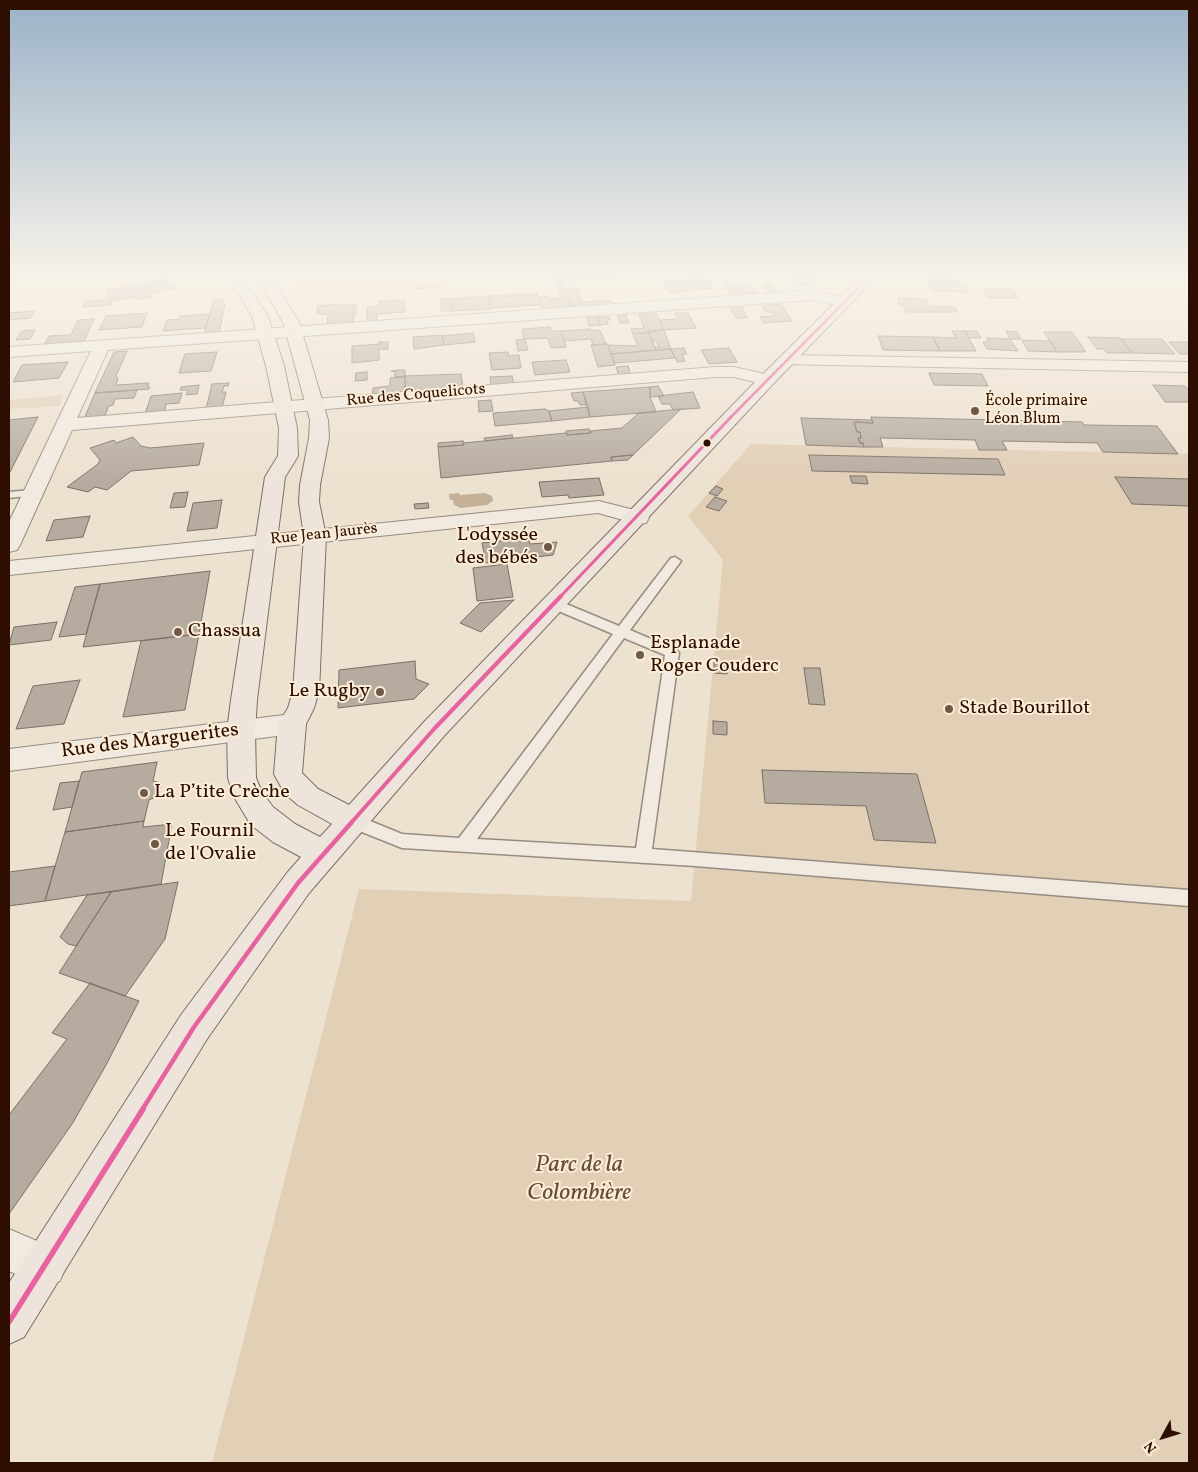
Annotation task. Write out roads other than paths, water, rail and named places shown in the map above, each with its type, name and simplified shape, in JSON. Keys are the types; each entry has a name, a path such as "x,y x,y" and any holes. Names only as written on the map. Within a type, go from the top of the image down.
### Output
{"main road":[{"path":"269,346 288,428 288,456 275,474 244,700 241,731 242,778 256,808 276,828 323,854"},
{"path":"299,346 319,420 319,438 310,485 309,502 315,536 306,691 301,708 292,724 288,774 295,786 308,797 353,821"},
{"path":"9,1322 194,1027 292,891 434,728 638,518 801,346"}],"street":[{"path":"9,352 93,346"},
{"path":"9,545 102,346"},
{"path":"787,360 1189,367"},
{"name":"Rue des Coquelicots","path":"64,425 715,372 734,372 767,380"},
{"name":"Rue Jean Jaurès","path":"9,568 599,507 638,518"},
{"name":"Rue des Marguerites","path":"9,760 292,724"},
{"path":"9,1250 45,1266"}],"lane":[{"path":"9,495 32,493"},
{"path":"463,844 675,561"},
{"path":"554,604 672,653 643,856"},
{"path":"353,821 402,841 643,856 1189,898"}],"place":[{"name":"École primaire Léon Blum","path":"975,411"},
{"name":"L'odyssée des bébés","path":"548,547"},
{"name":"Chassua","path":"178,632"},
{"name":"Esplanade Roger Couderc","path":"640,655"},
{"name":"Le Rugby","path":"380,692"},
{"name":"Stade Bourillot","path":"949,709"},
{"name":"La P’tite Crèche","path":"144,793"},
{"name":"Le Fournil de l'Ovalie","path":"155,844"}],"park label":[{"name":"Parc de la Colombière","path":"579,1181"}]}
